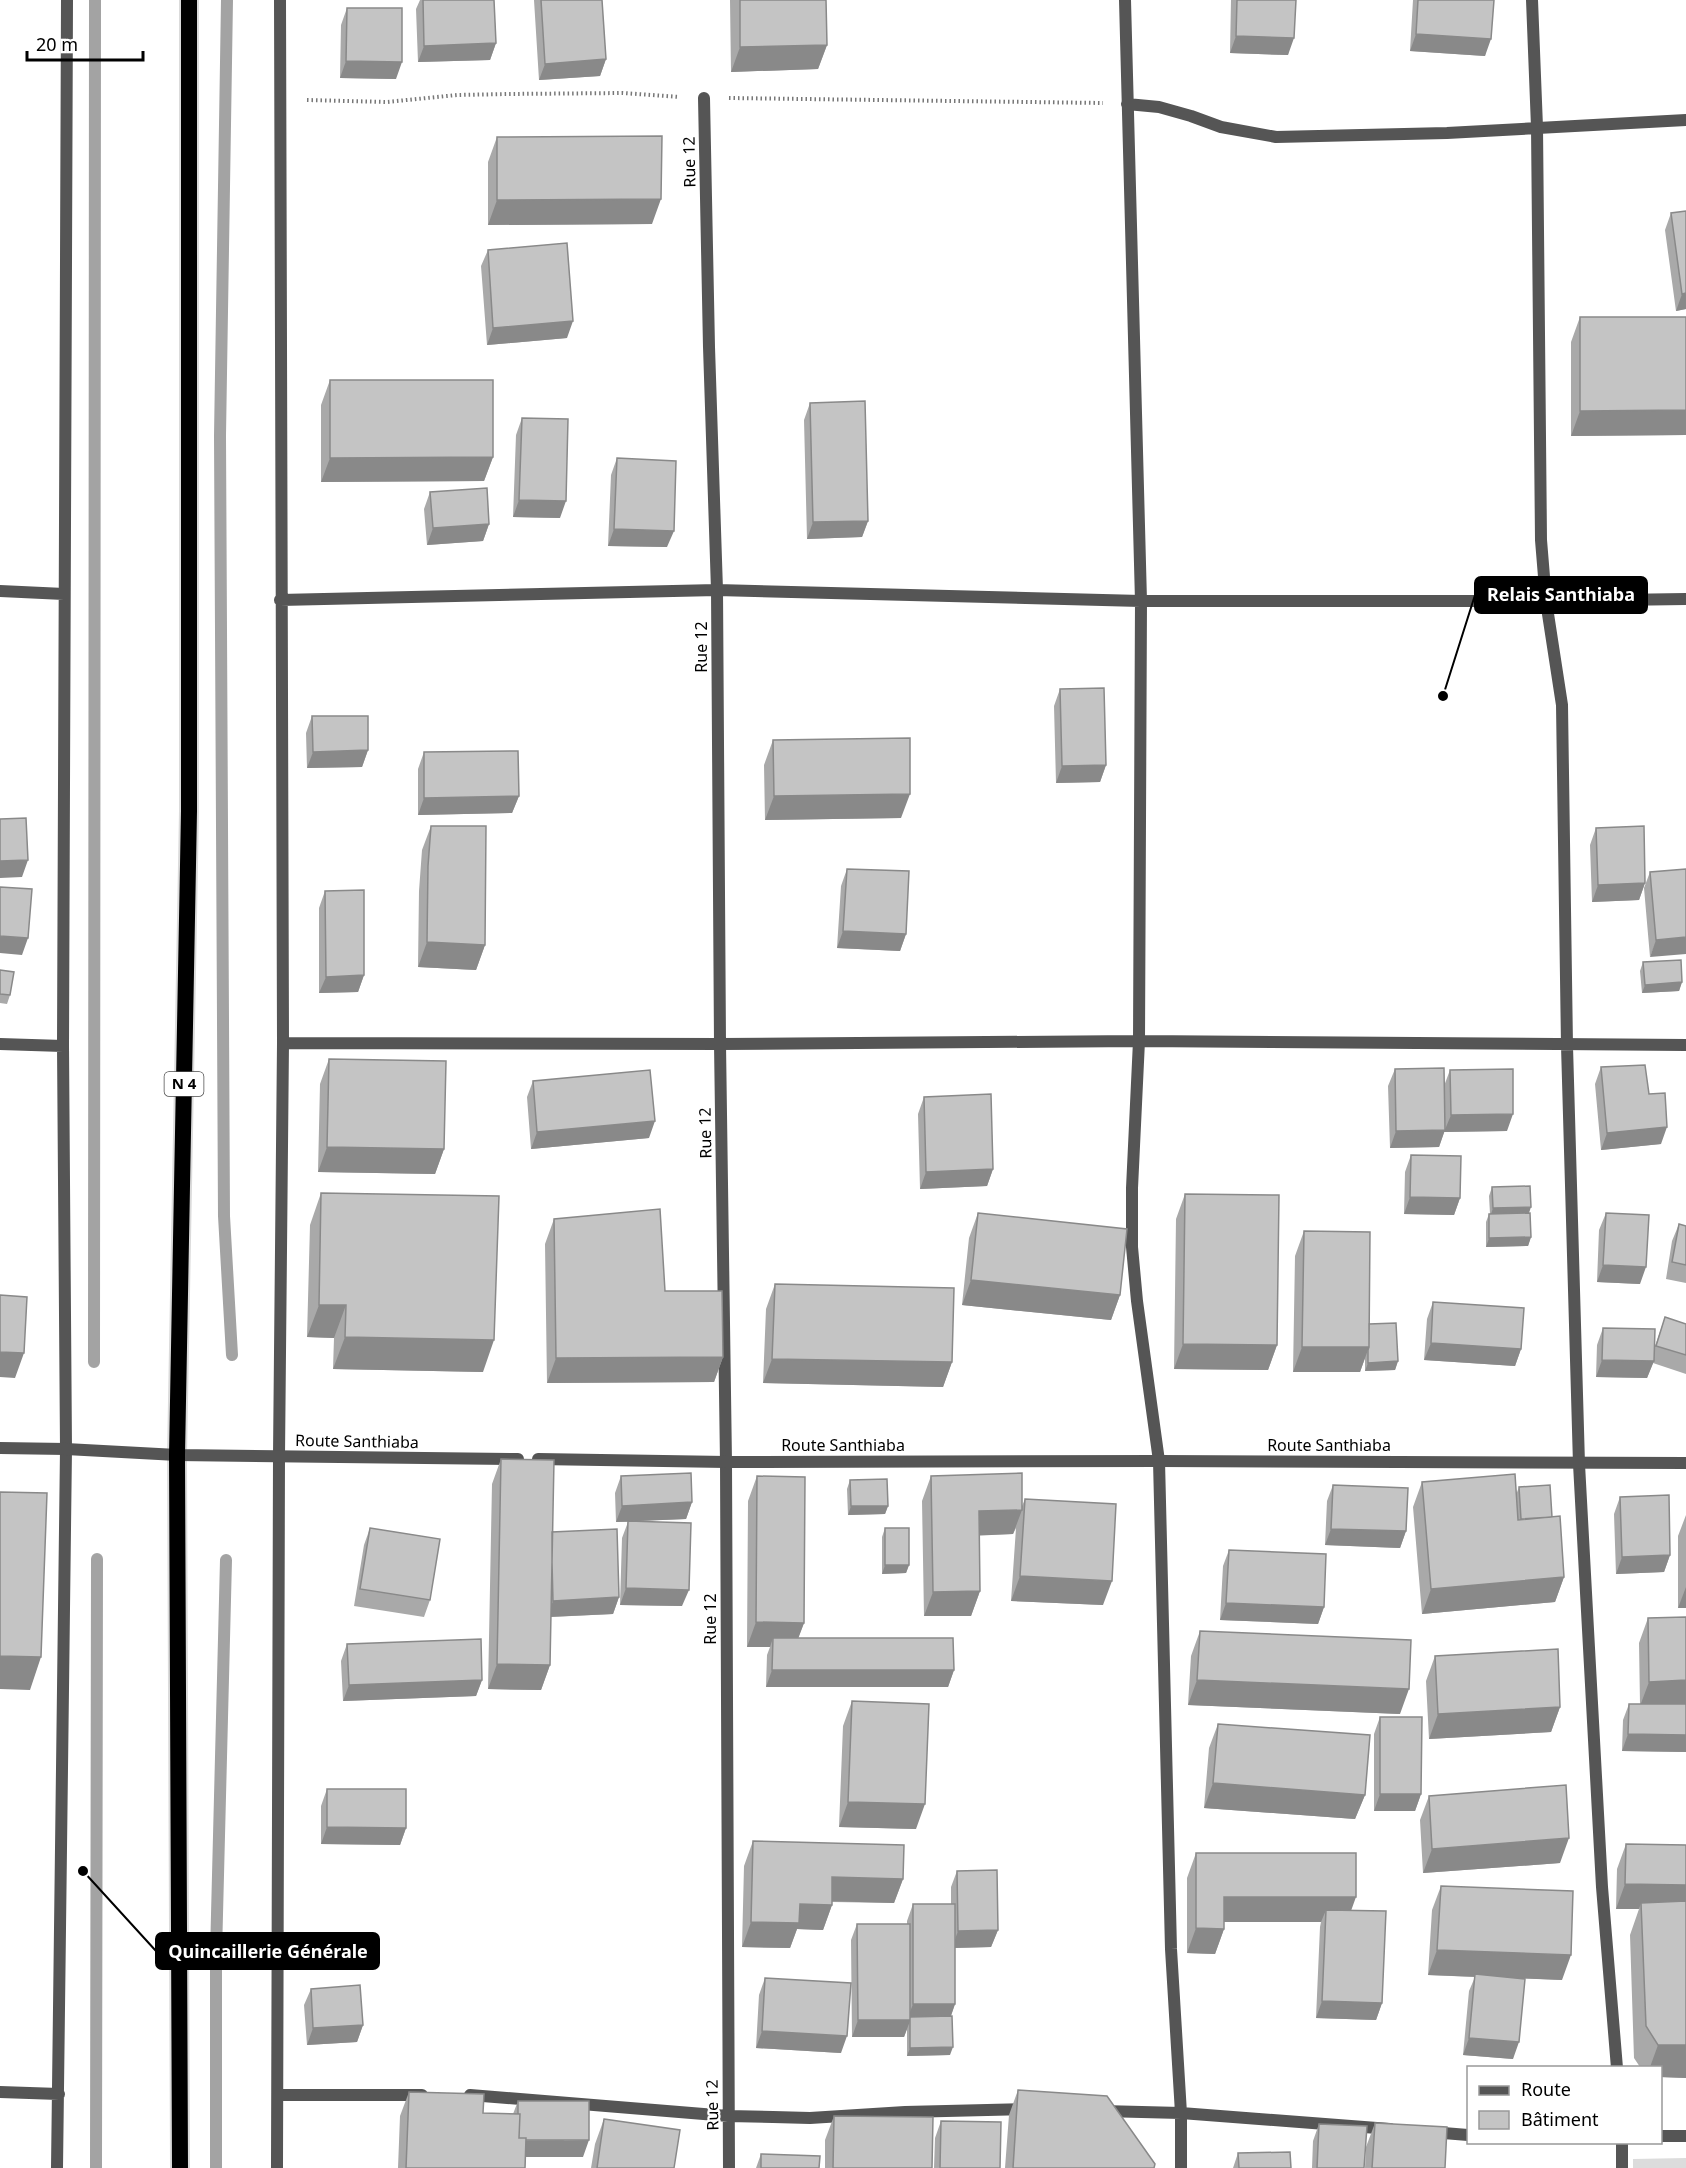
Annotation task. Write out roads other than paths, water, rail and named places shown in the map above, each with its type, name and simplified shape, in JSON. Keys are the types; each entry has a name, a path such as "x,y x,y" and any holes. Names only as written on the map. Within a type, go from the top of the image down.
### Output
{"highway":[{"name":"N 4","path":"180,2168 177,1455 189,811 189,0"}],"street":[{"path":"57,2168 66,1449 63,1046 67,0"},
{"path":"277,2168 283,1043 280,0"},
{"path":"1125,0 1141,601 1139,1041 1132,1188 1132,1247 1159,1461 1171,1949 1182,2168"},
{"path":"1532,0 1537,127 1541,540 1546,601 1562,705 1578,1464 1601,1875 1617,2066"},
{"name":"Rue 12","path":"704,98 717,590 726,1462 729,2168"},
{"path":"1127,104 1159,107 1221,128 1276,137 1447,133 1686,120"},
{"path":"280,600 717,590 1141,601 1686,599"},
{"path":"0,591 64,594"},
{"path":"283,1043 720,1044 1139,1041 1568,1046 1686,1045"},
{"path":"0,1044 63,1046"},
{"name":"Route Santhiaba","path":"0,1448 177,1455 726,1462 1686,1463"},
{"path":"0,2092 59,2094"},
{"path":"278,2095 430,2095"},
{"path":"453,2095 563,2101 728,2116 810,2118 905,2112 1042,2110"},
{"path":"1089,2110 1181,2113 1399,2130"},
{"path":"1422,2132 1467,2135"},
{"path":"1662,2136 1686,2136"},
{"path":"1622,2144 1622,2168"}],"waterway":[{"path":"94,1362 95,0"},
{"path":"227,0 220,436 224,1216 232,1355"},
{"path":"96,2168 97,1559"},
{"path":"216,2168 216,1954 226,1560"}],"place":[{"name":"Relais Santhiaba","path":"1443,696"},
{"name":"Quincaillerie Générale","path":"83,1871"}]}
